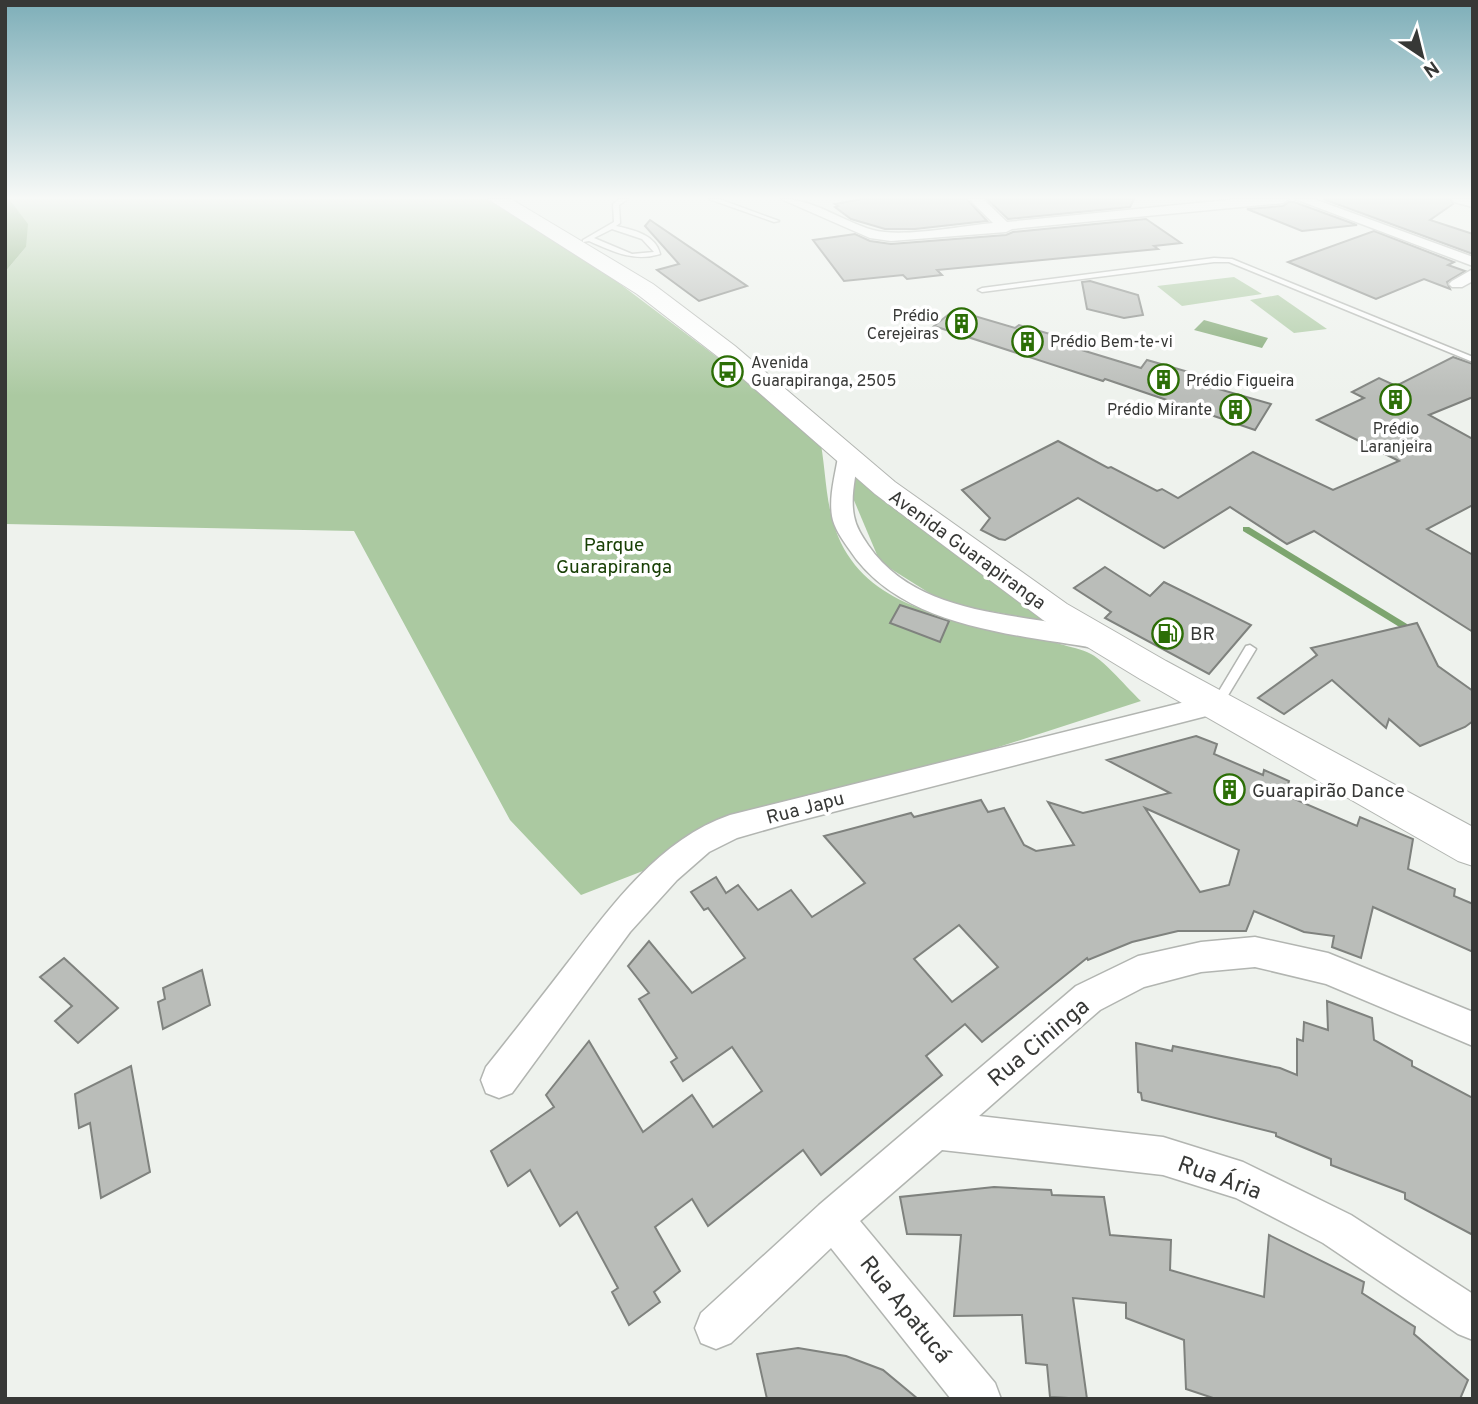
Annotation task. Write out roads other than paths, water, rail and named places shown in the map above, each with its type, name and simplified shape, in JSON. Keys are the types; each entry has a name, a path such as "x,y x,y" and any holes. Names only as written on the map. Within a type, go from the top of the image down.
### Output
{"main road":[{"name":"Avenida Guarapiranga","path":"613,265 714,342 848,457 1055,612 1100,640 1473,848"}],"street":[{"path":"1458,284 1473,274"},
{"path":"848,457 842,493 843,518 855,544 872,568 896,586 920,599 959,612 1100,640"},
{"name":"Rua Japu","path":"499,1080 619,922 666,870 698,843 730,827 786,811 1217,704"},
{"name":"Rua Cininga","path":"716,1328 934,1130 1088,998 1138,972 1201,957 1255,952 1328,969 1473,1029"},
{"name":"Rua Ária","path":"934,1130 1163,1156 1243,1181 1337,1228 1473,1320"},
{"name":"Rua Apatucá","path":"834,1219 979,1399"}],"lane":[{"path":"982,290 1179,265"},
{"path":"1241,265 1473,360"},
{"path":"1217,704 1250,649"}],"waterway":[{"path":"1246,529 1404,626"}],"place":[{"name":"Prédio Cerejeiras","path":"962,324"},
{"name":"Prédio Bem-te-vi","path":"1027,341"},
{"name":"Avenida Guarapiranga, 2505","path":"728,371"},
{"name":"Prédio Figueira","path":"1163,380"},
{"name":"Prédio Laranjeira","path":"1396,399"},
{"name":"Prédio Mirante","path":"1235,409"},
{"name":"BR","path":"1167,633"},
{"name":"Guarapirão Dance","path":"1229,790"}],"park label":[{"name":"Parque Guarapiranga","path":"614,555"}]}
